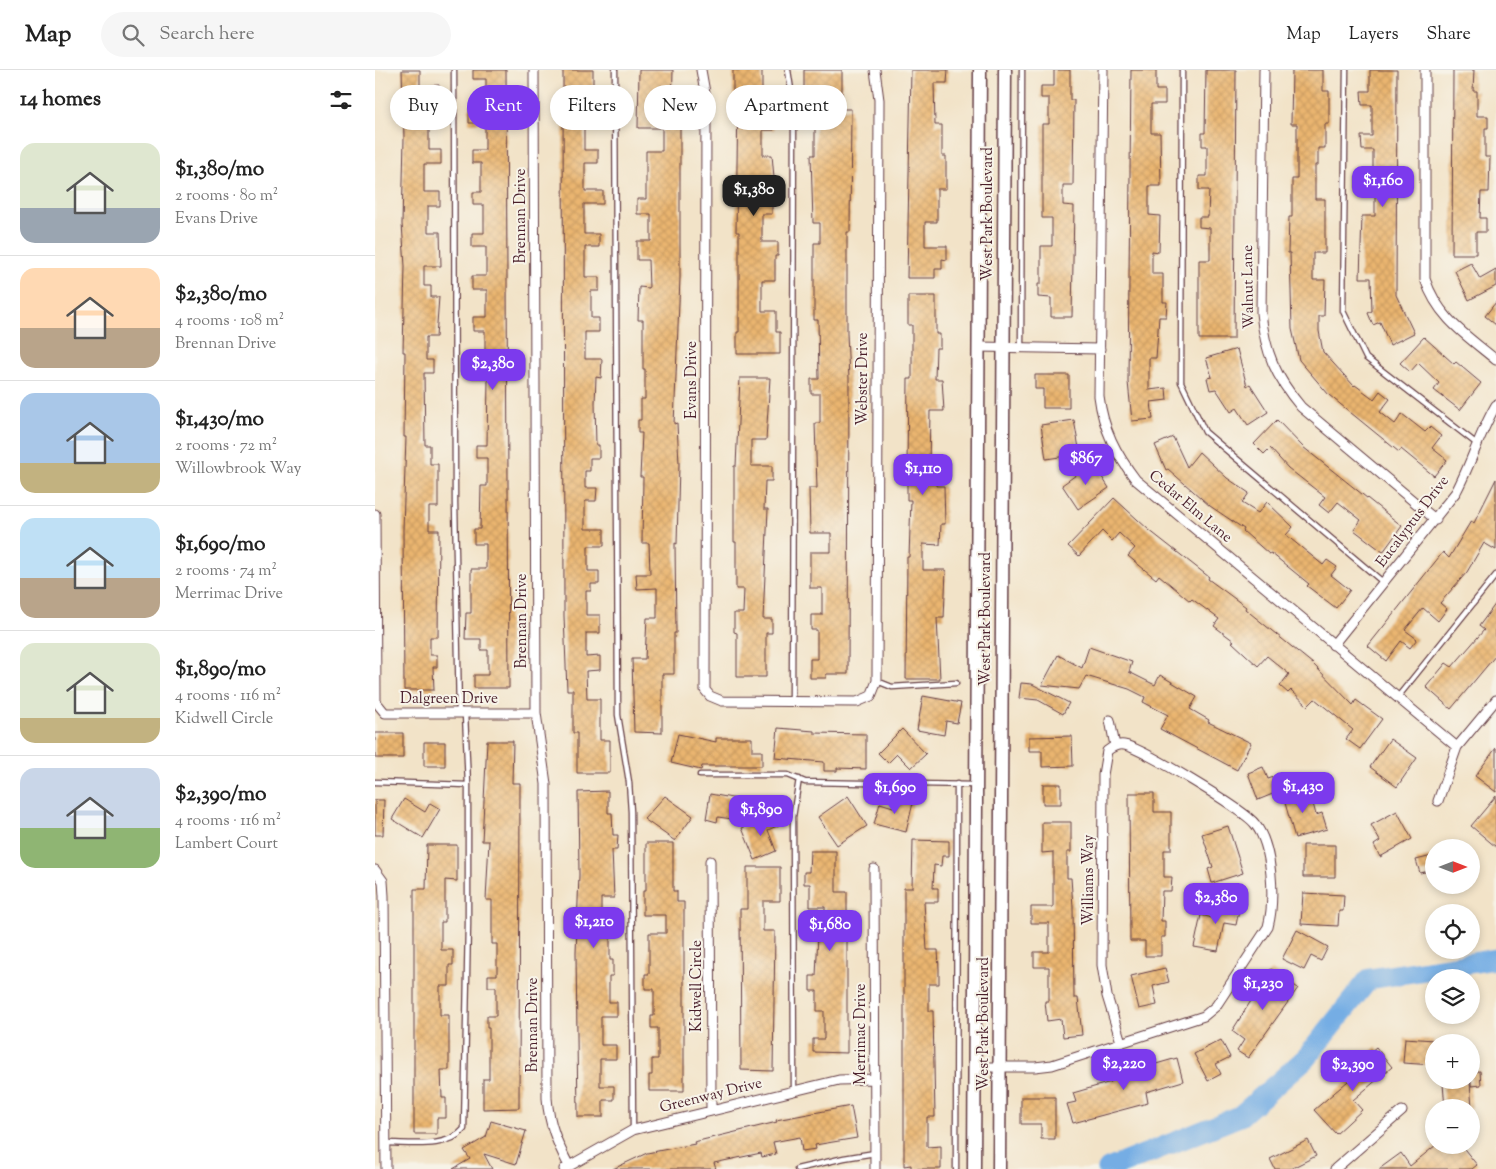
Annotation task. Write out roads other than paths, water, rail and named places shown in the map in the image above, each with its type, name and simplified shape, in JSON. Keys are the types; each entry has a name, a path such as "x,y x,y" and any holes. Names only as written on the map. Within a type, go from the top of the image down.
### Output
{"main road":[{"name":"West Park Boulevard","path":"974,1169 980,70"},
{"name":"West Park Boulevard","path":"999,1169 1005,70"}],"street":[{"name":"Brennan Drive","path":"534,70 536,713 546,784 547,1098 549,1119 554,1138 567,1167"},
{"name":"Evans Drive","path":"701,70 707,98 705,690 710,696 722,701 792,701"},
{"name":"Webster Drive","path":"875,70 879,100 875,561 877,681"},
{"name":"Cedar Elm Lane","path":"1103,70 1100,349 1101,409 1107,435 1125,466 1136,480 1457,747"},
{"name":"Walnut Lane","path":"1264,70 1261,313 1263,333 1271,360 1283,385 1301,407 1436,520"},
{"path":"1425,70 1425,279 1432,300 1445,316 1496,360"},
{"path":"978,347 1100,349"},
{"name":"Eucalyptus Drive","path":"1333,645 1436,520 1456,492 1487,420 1496,405"},
{"name":"Dalgreen Drive","path":"375,514 376,702 385,712 536,713"},
{"path":"792,701 864,700 871,696 877,681"},
{"path":"1438,801 1457,747 1496,700"},
{"path":"975,1067 1000,1068 1052,1065 1204,1016 1216,1006 1268,927 1272,912 1269,859 1255,824 1239,811 1154,759 1126,745 1115,746 1110,720"},
{"name":"Williams Way","path":"1115,746 1107,751 1103,775 1102,965 1107,996 1121,1042"},
{"name":"Kidwell Circle","path":"710,861 711,1110"},
{"name":"Merrimac Drive","path":"874,869 875,1169"},
{"path":"375,870 383,881 384,896 386,1169"},
{"name":"Greenway Drive","path":"567,1167 633,1130 839,1080 875,1079"},
{"path":"1337,1168 1402,1111"}],"lane":[{"path":"385,1143 443,1141 457,1137 465,1129 468,785 462,713 455,503 453,70"},
{"path":"615,70 618,715 629,782 631,812 633,1130"},
{"path":"788,70 794,109 792,701"},
{"path":"1021,349 1022,70"},
{"path":"1182,70 1181,382 1205,432 1384,583"},
{"path":"1345,70 1343,311 1366,358 1478,444"},
{"path":"1397,698 1496,575"},
{"path":"877,681 892,687 956,683"},
{"path":"700,775 788,775 805,782 976,785"},
{"path":"794,1091 793,817 799,780"},
{"path":"375,782 468,785"},
{"path":"956,1169 957,784"},
{"path":"797,1169 875,1153"}],"waterway":[{"path":"1108,1169 1240,1116 1306,1058 1369,979 1496,959"}]}
